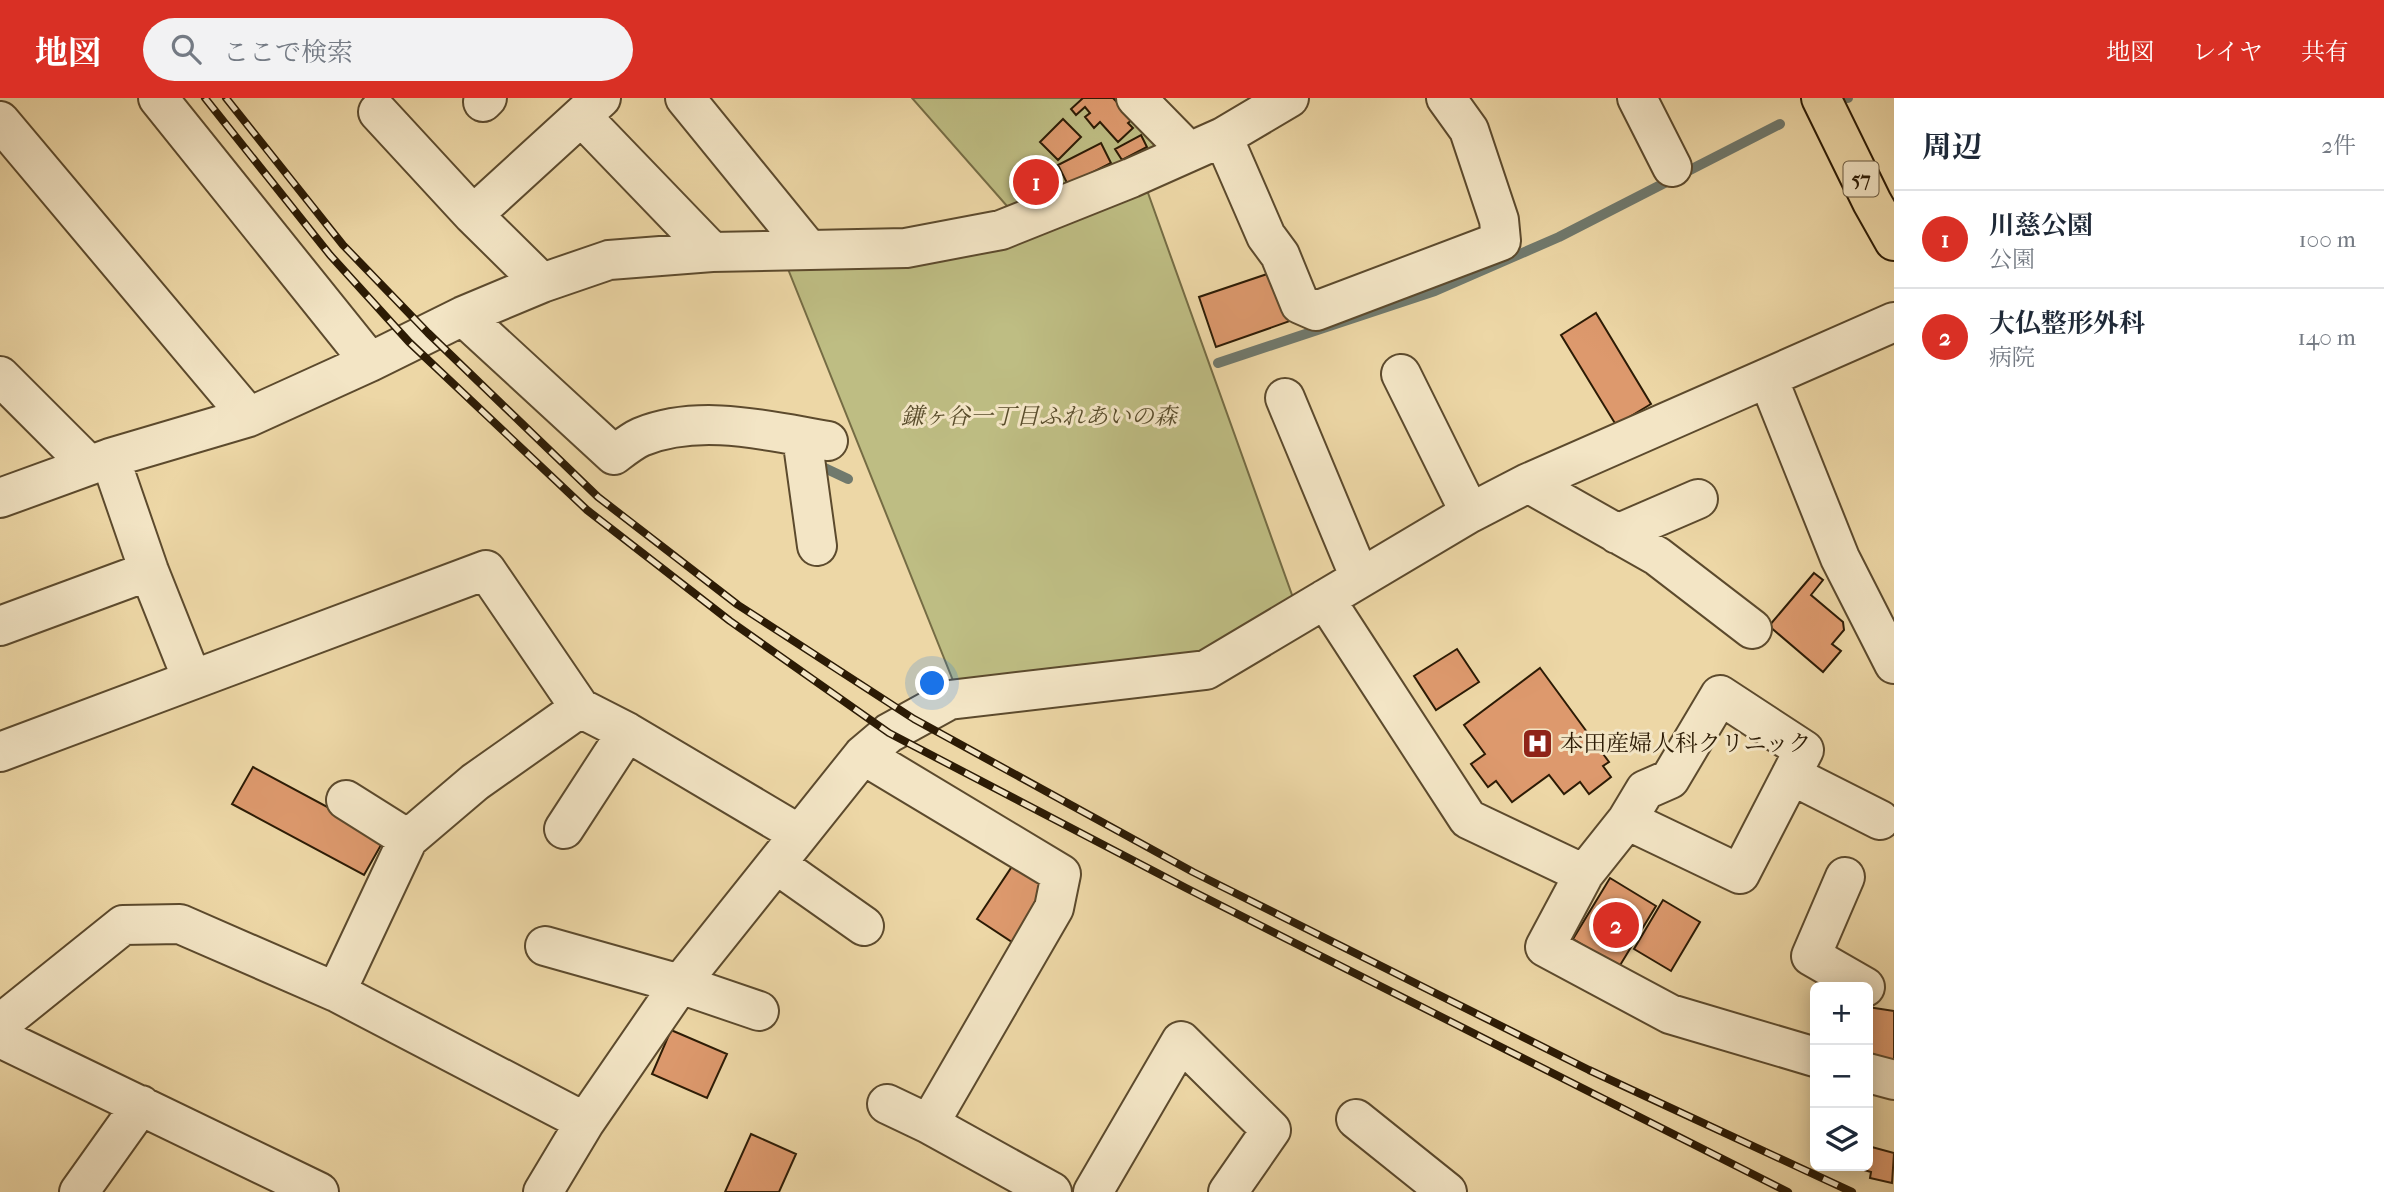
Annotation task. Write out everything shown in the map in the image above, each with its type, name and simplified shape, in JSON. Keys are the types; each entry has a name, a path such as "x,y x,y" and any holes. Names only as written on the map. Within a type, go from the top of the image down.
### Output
{"main road":[{"name":"57","path":"1825,107 1883,197 1894,241"}],"street":[{"path":"158,98 370,362"},
{"path":"685,98 808,249"},
{"path":"1136,98 1189,152"},
{"path":"1223,136 1266,236 1280,255 1300,304 1316,311 1501,241 1499,220 1469,130 1446,98"},
{"path":"1637,98 1672,167"},
{"path":"0,498 100,461 249,417 463,316 542,283 609,260 712,252 906,248 1001,230 1131,178 1223,136 1271,102"},
{"path":"473,215 592,108 712,252"},
{"path":"378,112 473,215 542,283"},
{"path":"0,121 249,417"},
{"path":"463,316 614,455 640,437 671,429 704,425 742,427 815,439 817,546"},
{"path":"543,1192 585,1122 680,984 863,755 889,733 949,700 1206,670 1470,513 1528,483 1894,321"},
{"path":"1401,374 1470,513"},
{"path":"0,376 100,461 149,571 192,679"},
{"path":"1768,378 1840,558 1894,663"},
{"path":"1285,398 1360,578"},
{"path":"1528,483 1657,556 1752,629"},
{"path":"1617,534 1698,499"},
{"path":"0,752 486,570 580,708 627,732 799,834"},
{"path":"0,626 149,571"},
{"path":"1325,599 1468,819 1584,874"},
{"path":"1627,820 1740,874 1804,750 1720,695 1670,779 1645,790 1627,820 1584,874 1545,947 1670,1014 1810,1056"},
{"path":"336,992 408,839 475,782 580,708"},
{"path":"564,829 627,732"},
{"path":"863,755 1061,874 1054,908 929,1124"},
{"path":"1791,775 1880,820"},
{"path":"346,800 408,839"},
{"path":"776,864 864,926"},
{"path":"1845,877 1811,956 1856,982"},
{"path":"0,1024 124,925 180,924 336,992 585,1122"},
{"path":"545,946 680,984 759,1011"},
{"path":"1873,992 1894,1004"},
{"path":"0,1038 141,1105 254,1178 319,1192"},
{"path":"1093,1192 1181,1041 1271,1130 1228,1192"},
{"path":"1873,1074 1894,1080"},
{"path":"887,1104 929,1124 1052,1192"},
{"path":"79,1192 141,1105"},
{"path":"1356,1119 1447,1192"}],"green space":[{"path":"912,98 1122,98 1158,136 1157,150 1014,214"},
{"name":"鎌ヶ谷一丁目ふれあいの森","path":"1143,179 1296,606 1205,658 956,688 784,259"}],"building":[{"path":"1083,98 1113,98 1133,119 1128,123 1133,128 1118,142 1100,122 1094,128 1085,117 1090,113 1085,107 1076,115 1071,109"},
{"path":"1063,119 1081,137 1058,160 1040,142"},
{"path":"1141,135 1147,147 1122,160 1115,149"},
{"path":"1101,143 1111,163 1068,185 1058,165"},
{"path":"1273,272 1290,321 1216,347 1199,297"},
{"path":"1596,313 1651,404 1616,425 1561,335"},
{"path":"1814,573 1823,580 1811,595 1843,622 1844,630 1832,644 1841,651 1823,672 1769,626"},
{"path":"1457,649 1479,682 1436,710 1414,676"},
{"path":"1540,668 1609,762 1603,766 1611,777 1589,794 1580,782 1564,794 1549,775 1512,802 1496,781 1488,787 1471,764 1485,754 1464,725"},
{"path":"253,767 385,838 364,875 232,804"},
{"path":"1015,862 1050,885 1012,942 977,919"},
{"path":"1610,878 1656,906 1619,967 1573,939"},
{"path":"1663,900 1700,922 1671,971 1634,949"},
{"path":"1873,1008 1894,1011 1894,1063 1873,1060"},
{"path":"671,1030 727,1054 707,1098 652,1074"},
{"path":"751,1134 796,1154 779,1192 725,1192"},
{"path":"1873,1147 1894,1153 1892,1183 1870,1178 1871,1172 1867,1171 1873,1171"}],"waterway":[{"path":"1218,363 1435,291 1559,237 1780,124"},
{"path":"814,463 848,479"}],"railway":[{"path":"205,98 330,255 409,342 587,510 730,621 889,733 1186,888 1788,1192"},
{"path":"226,98 343,245 428,333 598,497 738,605 914,719 1193,872 1589,1070 1852,1192"}],"place":[{"name":"川慈公園","path":"1036,182"},
{"name":"本田産婦人科クリニック","path":"1537,743"},
{"name":"大仏整形外科","path":"1616,925"}]}
